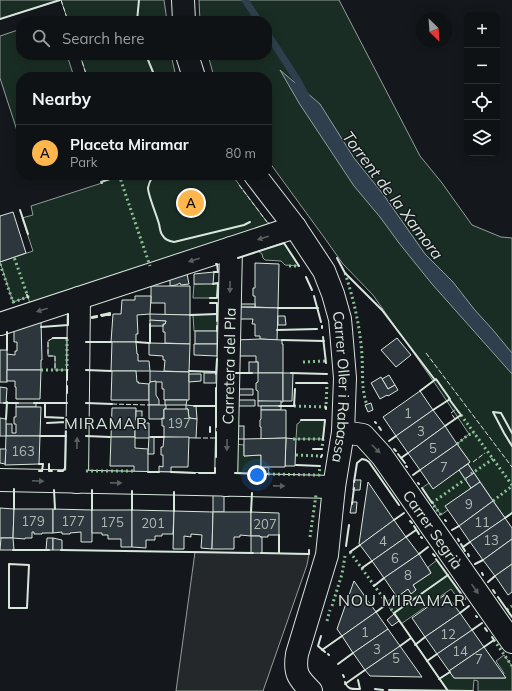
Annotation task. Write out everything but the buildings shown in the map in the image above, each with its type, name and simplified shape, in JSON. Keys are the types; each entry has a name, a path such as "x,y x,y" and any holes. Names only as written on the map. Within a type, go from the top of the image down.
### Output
{"street":[{"path":"183,0 184,16"},
{"path":"189,60 192,72"},
{"name":"Carrer Oller i Rabassa","path":"259,180 294,227 324,271 333,294 340,319 345,378 343,432 334,486 327,555 297,654 296,662 296,671 309,689"},
{"path":"0,324 294,227"},
{"name":"Carretera del Pla","path":"226,485 231,248"},
{"path":"77,482 79,298"},
{"name":"Carrer Segrià","path":"343,432 363,435 381,454 512,642"},
{"path":"0,480 334,486"}],"green space":[{"path":"0,0 60,0 0,19"},
{"path":"61,0 164,0 166,16 66,16"},
{"path":"199,0 339,0 420,156 442,183 472,225 501,237 512,238 512,513 505,518 468,464 470,462 457,444 469,434 373,295 343,264 272,166 272,72 213,72 209,60 272,60 272,16 200,16"},
{"path":"16,31 16,60 69,60 72,72 16,72 16,128 0,78 0,36"},
{"path":"82,60 172,60 175,72 85,72"},
{"path":"107,180 236,180 267,222 271,224 30,304 28,297 13,302 0,262 33,251 22,218 33,215 31,206 102,183 101,182"},
{"path":"284,243 299,266 285,265 281,261 265,260 262,254 258,251"},
{"path":"218,283 217,298 193,298 194,284"},
{"path":"217,314 217,331 194,331 193,315"},
{"path":"53,338 67,338 67,370 55,370 55,356 48,356 48,341"},
{"path":"301,420 325,420 323,439 296,439 297,424"},
{"path":"235,444 244,445 244,456 261,455 261,467 269,468 268,474 235,473"},
{"path":"459,470 471,488 446,506 448,510 441,515 422,488 429,483 433,488"},
{"path":"437,560 461,593 456,596 451,589 401,624 386,603 408,589 411,593 416,590 413,585 431,573 428,567"},
{"path":"504,655 512,666 512,691 478,691 478,681 474,680 473,691 448,691 439,679 450,672 454,678 505,678 503,675 504,673 496,661"}],"shaded area":[{"path":"195,552 309,554 307,565 263,691 176,691"}],"water":[{"path":"280,70 320,104 354,158 383,194 425,254 453,282 512,353 512,374 432,284 354,186 299,103"}],"waterway":[{"name":"Torrent de la Xamora","path":"245,0 256,16"},
{"name":"Torrent de la Xamora","path":"272,41 306,96"}],"hedge":[{"path":"121,180 150,266"},
{"path":"0,264 13,302 28,297 13,257"},
{"path":"289,266 299,266"},
{"path":"345,273 354,303 358,324 362,355 363,387 367,405"},
{"path":"41,370 67,370 67,338"},
{"path":"303,362 326,361"},
{"path":"294,406 326,407 327,383"},
{"path":"461,415 512,485"},
{"path":"457,444 468,435 474,433"},
{"path":"293,439 323,439 322,449"},
{"path":"296,455 321,456"},
{"path":"471,474 493,459"},
{"path":"268,474 319,475 320,466"},
{"path":"86,471 134,471"},
{"path":"441,515 432,503 467,478"},
{"path":"493,501 512,486"},
{"path":"310,537 316,495"},
{"path":"350,552 394,613"},
{"path":"332,606 342,574 345,556"},
{"path":"507,610 512,606"},
{"path":"327,621 330,610"},
{"path":"494,640 512,666"}],"fence":[{"path":"61,0 66,16"},
{"path":"82,60 85,72"},
{"path":"239,185 267,222"},
{"path":"53,338 48,341 48,356 55,356 55,370"},
{"path":"426,353 512,467"},
{"path":"112,404 149,405"},
{"path":"455,419 451,413 456,409"},
{"path":"196,438 216,438"},
{"path":"473,462 485,453"}],"wall":[{"path":"0,19 60,0"},
{"path":"137,16 139,0"},
{"path":"148,60 153,72"},
{"path":"102,183 101,182 107,180"},
{"path":"151,180 148,191 161,233 167,240 174,242 244,225 250,222"},
{"path":"20,210 28,234"},
{"path":"238,258 284,243 299,266"},
{"path":"337,258 345,273 382,310 435,380"},
{"path":"214,272 218,272 216,264"},
{"path":"306,277 312,290"},
{"path":"210,298 217,298 218,283 213,284"},
{"path":"314,296 321,322"},
{"path":"210,303 217,303 217,321"},
{"path":"278,308 318,308"},
{"path":"110,313 110,315 106,315 106,314 110,313"},
{"path":"41,327 68,325 68,314"},
{"path":"106,314 102,316 101,315 106,314"},
{"path":"190,315 217,314"},
{"path":"97,316 97,317 92,318 92,317 97,316"},
{"path":"150,324 150,343"},
{"path":"217,326 217,331"},
{"path":"277,330 317,329"},
{"path":"7,332 7,350"},
{"path":"323,337 326,363"},
{"path":"53,338 67,338"},
{"path":"282,340 324,341"},
{"path":"86,342 111,342"},
{"path":"136,342 149,343"},
{"path":"216,374 217,359"},
{"path":"67,370 67,380"},
{"path":"86,370 111,371"},
{"path":"189,371 216,372"},
{"path":"236,373 252,373"},
{"path":"291,373 327,374"},
{"path":"420,391 436,379 450,399 433,410"},
{"path":"296,383 327,383"},
{"path":"67,386 67,393"},
{"path":"216,388 216,427"},
{"path":"279,406 294,406 295,389"},
{"path":"445,426 461,415 449,399"},
{"path":"6,419 7,402"},
{"path":"4,403 18,403"},
{"path":"34,403 67,403"},
{"path":"45,403 45,417 66,418"},
{"path":"86,403 112,404"},
{"path":"194,406 216,406"},
{"path":"512,433 501,413 493,412 512,446"},
{"path":"301,420 325,420 323,439"},
{"path":"47,423 66,422 65,468 63,471 58,471"},
{"path":"210,427 210,432"},
{"path":"216,432 216,457"},
{"path":"40,436 66,436"},
{"path":"86,436 110,437"},
{"path":"389,441 396,436"},
{"path":"151,437 164,437"},
{"path":"313,449 322,449"},
{"path":"401,458 408,453"},
{"path":"398,454 405,463"},
{"path":"354,482 357,463 362,459 366,460 369,462 399,505"},
{"path":"39,464 43,464 42,471 39,471"},
{"path":"49,464 49,471 52,471"},
{"path":"296,465 320,466"},
{"path":"199,473 215,473 215,468"},
{"path":"413,475 420,470"},
{"path":"148,472 159,472"},
{"path":"171,472 195,473"},
{"path":"235,473 268,474"},
{"path":"352,504 354,488"},
{"path":"422,488 432,503"},
{"path":"14,489 14,509"},
{"path":"54,490 55,509"},
{"path":"92,490 92,510"},
{"path":"132,491 132,510"},
{"path":"174,492 174,511"},
{"path":"251,512 252,493"},
{"path":"394,520 404,513"},
{"path":"505,518 512,513"},
{"path":"346,546 349,525"},
{"path":"414,526 419,534"},
{"path":"452,530 459,526"},
{"path":"406,537 416,530"},
{"path":"279,535 279,553"},
{"path":"463,547 470,542"},
{"path":"461,544 465,551"},
{"path":"350,552 360,545"},
{"path":"419,554 428,547"},
{"path":"13,550 49,550"},
{"path":"61,550 253,553"},
{"path":"261,553 309,554 309,550"},
{"path":"436,559 462,595"},
{"path":"475,564 483,560"},
{"path":"362,568 372,561"},
{"path":"9,564 29,565 27,608 9,608 9,564"},
{"path":"448,575 394,613 448,691"},
{"path":"488,582 495,576"},
{"path":"374,586 384,578"},
{"path":"386,603 396,596"},
{"path":"498,597 512,617"},
{"path":"376,612 387,604"},
{"path":"460,613 469,606"},
{"path":"472,630 482,623"},
{"path":"321,636 318,646 325,652"},
{"path":"322,650 342,636"},
{"path":"415,645 425,637"},
{"path":"484,647 494,640 492,637"},
{"path":"400,646 411,638"},
{"path":"338,664 353,653"},
{"path":"427,661 437,654"},
{"path":"345,684 365,670"},
{"path":"439,679 450,672"},
{"path":"345,682 349,688 360,689 358,680"},
{"path":"375,689 383,690"},
{"path":"389,690 473,691"}],"place":[{"name":"Placeta Miramar","path":"191,203"}],"district":[{"name":"MIRAMAR","path":"106,423"},
{"name":"NOU MIRAMAR","path":"402,600"}]}
